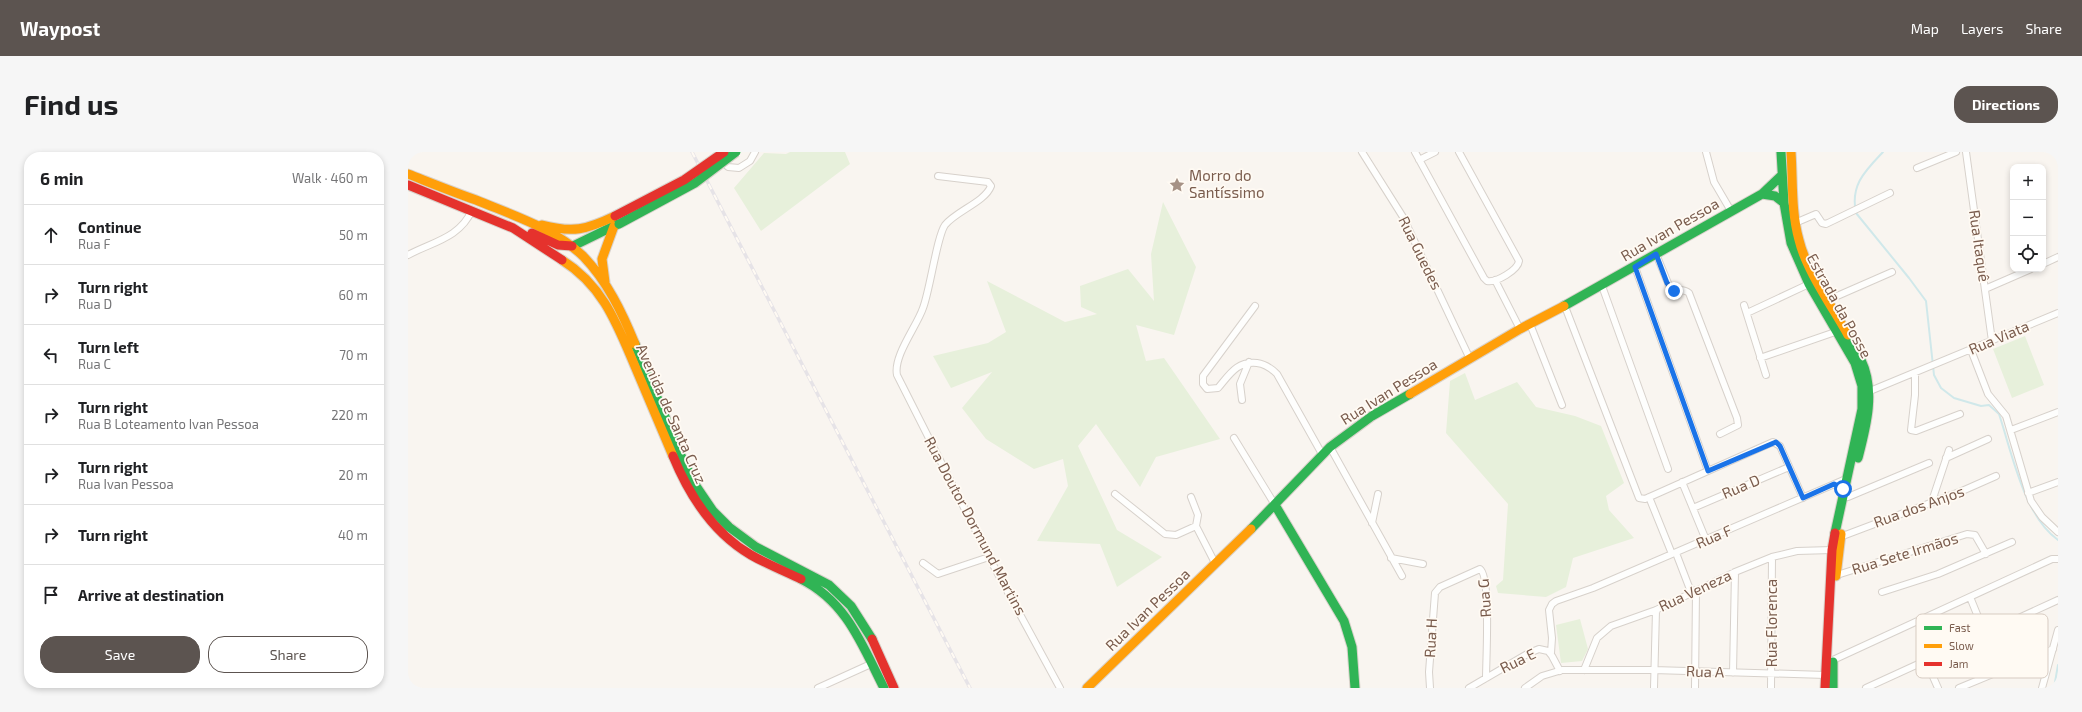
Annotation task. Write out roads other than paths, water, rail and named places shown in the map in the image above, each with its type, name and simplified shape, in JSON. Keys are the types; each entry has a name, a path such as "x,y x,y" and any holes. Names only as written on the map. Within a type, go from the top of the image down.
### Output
{"main road":[{"path":"513,228 530,233 558,245 573,246 616,222 684,180 724,152"},
{"path":"408,174 537,224 564,231 575,232 616,222 686,189 718,168 736,152"},
{"name":"Estrada da Posse","path":"1781,152 1784,204 1791,243 1809,284 1838,331 1855,363 1862,386 1859,422 1846,479 1846,493 1836,575 1832,688"},
{"name":"Estrada da Posse","path":"1791,152 1795,223 1799,242 1806,259 1862,361 1870,391 1868,418 1846,493 1832,550 1825,688"},
{"name":"Rua Ivan Pessoa","path":"1087,688 1275,505 1330,447 1372,416 1470,358 1564,304 1602,286 1762,194 1782,175"},
{"name":"Avenida de Santa Cruz","path":"408,185 513,228 577,269 603,297 612,314 681,475 695,501 708,519 750,554 807,582 830,598 851,622 873,663 884,688"},
{"path":"1762,194 1775,196 1784,204"},
{"path":"605,284 602,259 616,222"},
{"name":"Avenida de Santa Cruz","path":"537,224 573,246 594,269 605,284 624,319 689,472 704,499 722,521 740,537 762,551 819,579 848,603 868,633 894,688"},
{"path":"1275,505 1344,621 1352,647 1355,688"}],"street":[{"path":"720,152 720,158 724,165 739,168 750,161 755,152"},
{"name":"Rua Guedes","path":"1362,152 1403,217 1470,358"},
{"path":"1415,152 1484,278 1490,282 1516,268 1519,263 1518,258 1459,152"},
{"path":"1419,160 1434,152"},
{"path":"1706,152 1714,182 1731,211"},
{"path":"1917,168 1956,152"},
{"name":"Rua Itaquê","path":"1966,152 1992,341"},
{"name":"Rua Doutor Dormund Martins","path":"938,176 988,182 992,186 944,227 929,292 923,310 897,362 896,369 898,380 989,557 1060,688"},
{"path":"1795,223 1816,214 1822,223 1826,224 1890,193"},
{"path":"408,255 456,232 467,221 472,210"},
{"path":"1656,254 1670,288 1689,293 1737,418 1738,425 1720,434"},
{"path":"2046,263 2058,257"},
{"path":"1635,267 1708,471"},
{"path":"1828,300 1892,272"},
{"path":"1985,289 2024,272"},
{"path":"1495,280 1520,329"},
{"path":"1747,313 1809,284"},
{"path":"1602,286 1668,469"},
{"name":"Rua D","path":"1564,304 1639,498 1645,499 1773,442 1780,446 1789,467 1693,508"},
{"path":"1744,305 1766,375"},
{"path":"1255,306 1203,376 1203,384 1207,389 1218,388 1235,368 1249,362 1266,366 1277,374 1322,454"},
{"name":"Rua Viata","path":"1915,373 2058,314"},
{"path":"1530,324 1562,405"},
{"path":"1760,358 1838,331"},
{"path":"1971,350 1988,394 2002,410 2011,430 2031,501 2042,517 2058,532"},
{"path":"1242,400 1240,384 1249,362"},
{"path":"1870,391 1915,373 1915,395 1911,430 1916,431 1960,414"},
{"path":"2011,430 2058,412"},
{"path":"1234,438 1275,505"},
{"path":"1946,458 1988,439"},
{"path":"1330,447 1402,576"},
{"path":"1932,501 1949,450"},
{"path":"1834,484 1846,493 1929,463"},
{"path":"1789,467 1803,498"},
{"name":"Rua dos Anjos","path":"1840,537 1932,501 1962,491 1996,476"},
{"name":"Rua F","path":"1550,653 1552,638 1549,610 1552,604 1674,554 1846,479"},
{"path":"1682,482 1706,540"},
{"path":"2028,493 2058,482"},
{"path":"1115,494 1155,528 1165,534 1176,535 1196,526"},
{"path":"1372,523 1378,494"},
{"path":"1191,497 1198,515 1196,526 1215,563"},
{"path":"1649,497 1674,554 1694,591 1695,688"},
{"name":"Rua Sete Irmãos","path":"1836,575 1971,534 1975,535 1986,554"},
{"name":"Rua Sete Irmãos","path":"1882,592 1938,574 2012,542"},
{"name":"Rua Veneza","path":"1584,670 1594,645 1602,632 1611,626 1656,610 1735,572 1772,557 1798,551 1832,550"},
{"path":"923,564 938,574 989,557"},
{"name":"Rua Florenca","path":"1771,688 1772,557"},
{"path":"1391,558 1423,564"},
{"path":"1933,614 2055,559"},
{"name":"Rua G","path":"1437,589 1473,571 1480,569 1483,572 1487,590 1486,678"},
{"path":"1733,673 1735,572"},
{"name":"Rua H","path":"1430,688 1432,613 1437,589"},
{"path":"1970,597 1977,614"},
{"path":"2028,614 2058,600"},
{"path":"1654,688 1653,670 1656,610"},
{"path":"1833,660 1916,622"},
{"path":"2048,667 2058,630"},
{"path":"2048,651 2053,649"},
{"name":"Rua E","path":"1469,688 1534,650 1544,650 1550,653 1560,670"},
{"path":"818,688 873,663"},
{"path":"1866,688 1916,666"},
{"name":"Rua A","path":"1525,688 1542,676 1560,670 1653,670 1826,675"},
{"path":"1934,678 1938,688"},
{"path":"1959,688 1983,678"},
{"path":"2042,688 2045,678"}],"waterway":[{"path":"1883,152 1860,179 1855,194 1856,213 1926,301 1934,375 1941,388 1954,398 1981,406 1989,405 1999,414 2014,465 2028,500 2036,516 2046,529 2058,540"},
{"path":"2054,688 2058,665"}],"railway":[{"path":"692,152 970,688"}],"place":[{"name":"Morro do Santíssimo","path":"1177,185"}]}
